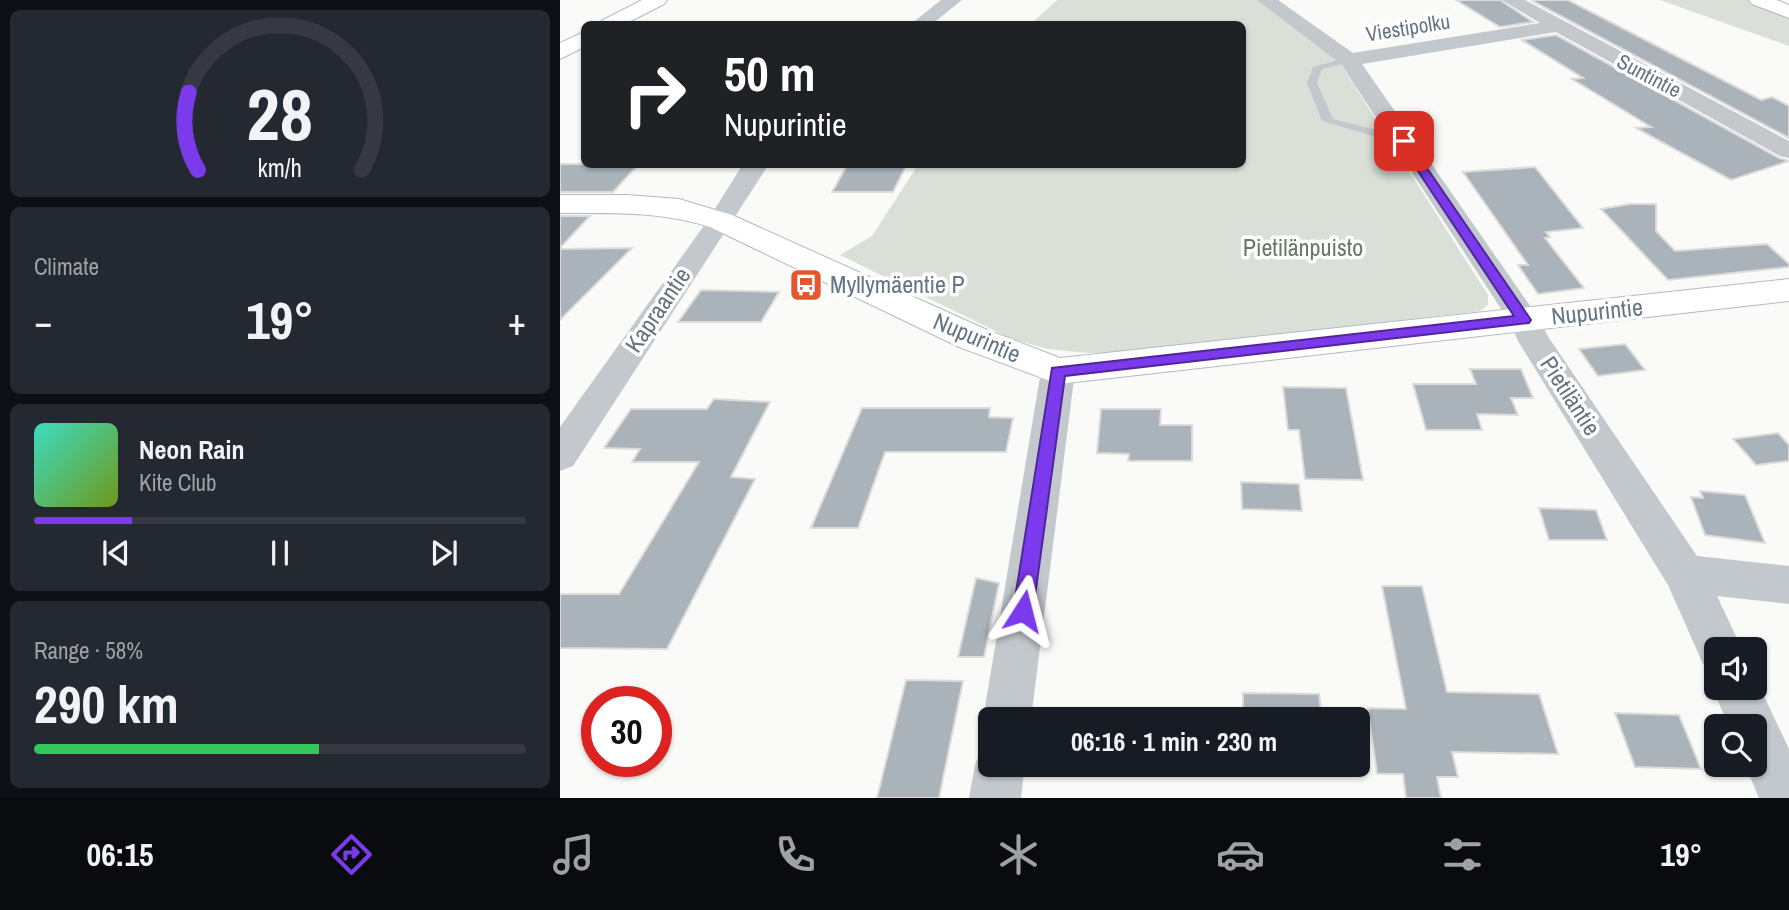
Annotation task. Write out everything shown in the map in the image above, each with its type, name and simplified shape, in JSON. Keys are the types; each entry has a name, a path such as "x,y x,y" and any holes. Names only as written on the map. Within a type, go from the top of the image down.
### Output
{"street":[{"path":"616,21 657,0"},
{"path":"924,21 953,0"},
{"name":"Pietiläntie","path":"1266,0 1349,60 1524,320 1534,341 1685,574 1714,637"},
{"name":"Suntintie","path":"1511,0 1789,151"},
{"path":"1759,0 1789,12"},
{"name":"Viestipolku","path":"1349,60 1558,26"},
{"path":"560,52 581,40"},
{"name":"Kapraantie","path":"560,456 721,221 754,168"},
{"name":"Nupurintie","path":"560,204 627,204 679,208 721,221 972,338 1058,371 1789,290"},
{"path":"1009,707 1058,371"},
{"path":"1685,574 1789,585"},
{"path":"1767,758 1785,798"},
{"path":"995,798 998,777"}],"lane":[{"path":"1349,60 1318,68 1312,83 1328,121 1404,141"}],"green space":[{"name":"Pietilänpuisto","path":"1057,0 1258,0 1340,63 1488,295 1488,305 1480,311 1129,352 1088,353 1048,349 1012,339 840,255 872,236 916,168 1246,168 1246,21 1034,21"},
{"path":"1660,0 1765,0 1789,10 1789,46"}],"building":[{"path":"1456,0 1500,0 1533,22 1500,27"},
{"path":"1531,0 1568,0 1761,100 1772,97 1789,106 1789,138"},
{"path":"1556,35 1779,158 1789,161 1731,180 1636,128 1651,127 1572,79 1583,78 1522,40"},
{"path":"560,164 581,164 581,168 635,168 613,192 560,192"},
{"path":"1535,167 1583,228 1546,232 1550,237 1545,238 1584,288 1538,294 1518,265 1528,265 1463,172"},
{"path":"846,168 905,168 893,192 832,192"},
{"path":"1630,204 1656,204 1656,231 1675,251 1767,244 1789,267 1668,280 1601,209"},
{"path":"560,216 590,216 560,248"},
{"path":"632,248 560,320 560,249"},
{"path":"701,290 779,292 761,322 678,322"},
{"path":"1625,344 1645,370 1598,376 1579,349"},
{"path":"1470,369 1521,369 1533,398 1511,398 1518,415 1477,414 1482,430 1426,430 1413,384 1476,384"},
{"path":"1283,387 1346,388 1363,480 1305,479 1299,430 1288,430"},
{"path":"714,399 770,402 731,477 755,479 667,649 560,648 560,594 619,594 699,462 632,462 640,449 604,448 631,409 707,409"},
{"path":"862,408 990,408 989,417 1013,418 1006,452 885,452 858,528 811,528"},
{"path":"1101,409 1161,409 1160,425 1192,425 1192,461 1128,461 1129,454 1097,453"},
{"path":"1778,433 1789,445 1789,461 1756,465 1733,439"},
{"path":"1241,482 1299,484 1302,511 1242,509"},
{"path":"1700,491 1745,495 1765,543 1705,535 1691,497 1703,498"},
{"path":"1539,508 1596,510 1607,540 1549,540"},
{"path":"976,578 999,583 984,657 958,657"},
{"path":"1382,586 1422,586 1447,692 1539,694 1558,754 1452,752 1458,777 1437,777 1441,798 1406,798 1403,774 1377,774 1370,708 1406,709"},
{"path":"906,680 963,681 939,798 877,798"},
{"path":"1243,693 1319,694 1321,707 1243,707"},
{"path":"1615,713 1679,715 1701,769 1635,767"}],"place":[{"name":"Myllymäentie P","path":"806,285"}],"route":[{"path":"1023,611 1058,371 1524,320 1404,141"}]}
